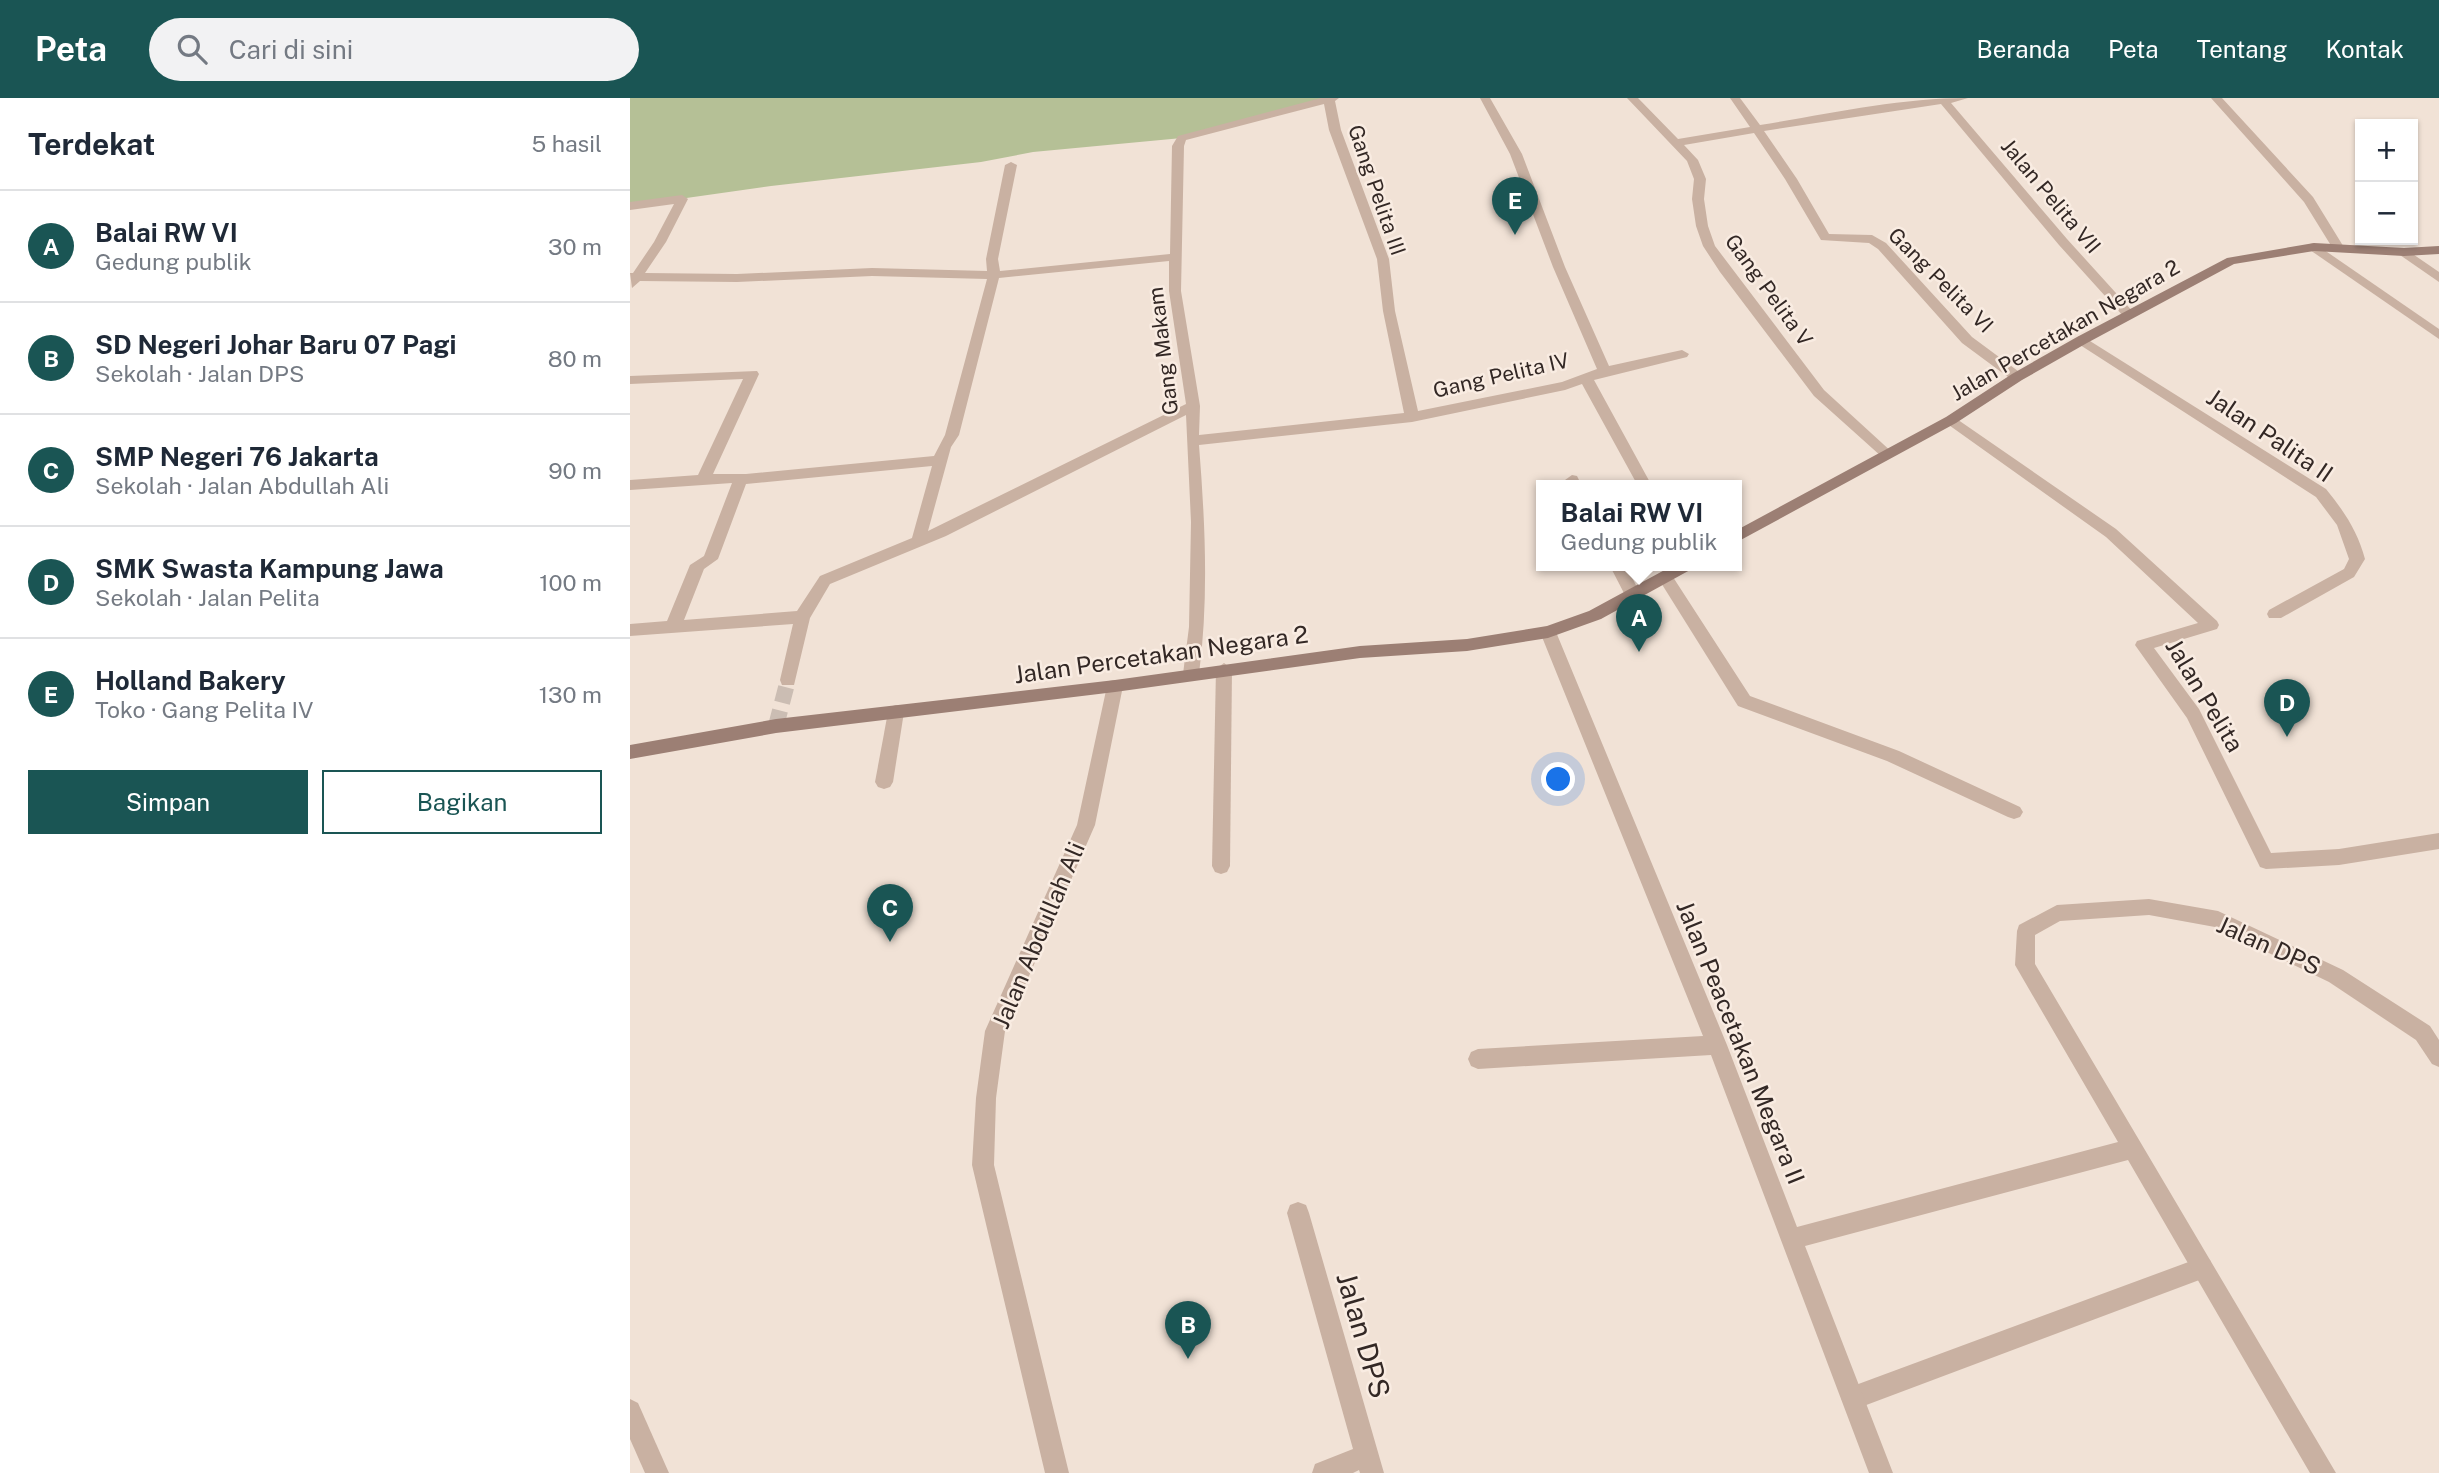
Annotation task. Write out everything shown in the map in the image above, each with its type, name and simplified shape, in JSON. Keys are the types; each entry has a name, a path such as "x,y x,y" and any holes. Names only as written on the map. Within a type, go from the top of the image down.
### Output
{"street":[{"name":"Gang Pelita IV","path":"1192,441 1412,416 1565,386 1605,371 1553,253 1521,161 1501,120 1485,98"},
{"name":"Gang Pelita V","path":"1632,98 1692,160 1700,179 1698,199 1702,226 1709,246 1724,270 1819,393 1887,454"},
{"name":"Gang Pelita VI","path":"1735,98 1791,179 1825,237 1872,239 1882,246 1968,341 2014,374"},
{"path":"1867,98 1876,109"},
{"path":"1676,143 1876,109 1962,98"},
{"path":"2216,98 2309,200 2339,249"},
{"name":"Gang Makam","path":"1191,674 1197,627 1198,523 1192,441 1193,406 1175,291 1178,146 1182,138 1331,99"},
{"name":"Gang Pelita III","path":"1331,99 1335,131 1383,259 1389,312 1412,416"},
{"name":"Jalan Pelita VII","path":"1944,101 2125,310"},
{"path":"918,542 944,447 952,435 994,275 992,259 1011,165"},
{"path":"630,206 682,199 660,242 632,280"},
{"path":"2314,247 2439,335"},
{"name":"Jalan Percetakan Negara 2","path":"1742,534 1951,420 2014,374 2082,340 2125,310 2231,261 2314,247 2404,252 2439,250"},
{"path":"2404,252 2439,278"},
{"path":"632,280 872,272 994,275 1176,257"},
{"name":"Jalan Palita II","path":"2082,340 2321,493 2340,514 2352,537 2357,559 2349,573 2275,614"},
{"path":"1605,371 1682,354"},
{"path":"630,380 752,374 703,479"},
{"path":"1585,377 1642,480"},
{"path":"788,680 802,617 825,580 918,542 1193,406"},
{"name":"Jalan Pelita","path":"1951,420 2111,533 2211,625 2143,645 2193,714 2266,861 2339,856 2439,841"},
{"path":"630,485 738,476 741,479 940,460"},
{"path":"673,627 698,565 710,559 741,479"},
{"path":"1621,571 1633,595"},
{"name":"Jalan Percetakan Negara 2","path":"630,752 776,726 1115,686 1360,652 1467,645 1548,632 1595,615 1677,571"},
{"path":"1665,578 1744,701 1893,756 2014,811"},
{"path":"630,630 802,617"},
{"name":"Jalan Peacetakan Megara II","path":"1548,632 1717,1045 1881,1473"},
{"path":"1220,866 1224,669"},
{"name":"Jalan Abdullah Ali","path":"1057,1473 983,1165 986,1098 995,1031 1086,825 1115,686"},
{"path":"884,782 896,712"},
{"name":"Jalan DPS","path":"2324,1473 2025,965 2026,931 2057,914 2149,907 2218,919 2336,976 2431,1036 2439,1057"},
{"path":"1478,1059 1717,1045"},
{"path":"1792,1240 2131,1149"},
{"name":"Jalan DPS","path":"1298,1213 1369,1464"},
{"path":"1853,1398 2202,1268"},
{"path":"630,1410 657,1473"},
{"path":"1324,1473 1369,1464"}],"green space":[{"path":"630,98 1329,98 1182,138 1033,152 981,162 771,186 630,206"}],"tunnel":[{"path":"776,726 788,680"}],"place":[{"name":"Holland Bakery","path":"1515,235"},
{"name":"Balai RW VI","path":"1639,652"},
{"name":"SMK Swasta Kampung Jawa","path":"2287,737"},
{"name":"SMP Negeri 76 Jakarta","path":"890,942"},
{"name":"SD Negeri Johar Baru 07 Pagi","path":"1188,1359"}]}
